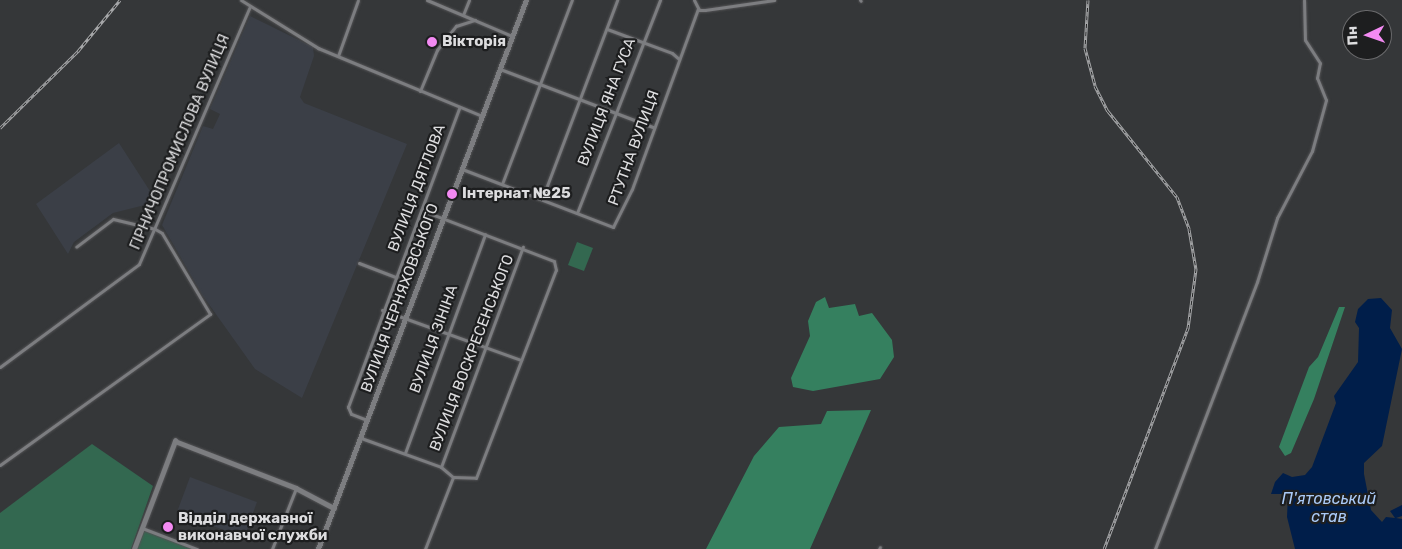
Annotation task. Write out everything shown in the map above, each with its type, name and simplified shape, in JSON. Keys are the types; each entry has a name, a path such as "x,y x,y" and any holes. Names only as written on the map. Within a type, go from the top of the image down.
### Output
{"main road":[{"name":"ВУЛИЦЯ ЧЕРНЯХОВСЬКОГО","path":"318,549 526,0"},
{"path":"134,549 175,440 296,488 334,508"}],"street":[{"path":"241,0 250,8 338,56 482,116"},
{"path":"338,56 358,0"},
{"path":"427,0 512,36"},
{"path":"463,15 469,0"},
{"path":"502,184 572,0"},
{"path":"542,199 617,0"},
{"name":"ВУЛИЦЯ ЯНА ГУСА","path":"577,213 642,42 660,0"},
{"path":"694,0 699,9 774,0"},
{"path":"1155,549 1257,282 1277,218 1312,151 1326,100 1317,78 1320,63 1305,40 1304,0"},
{"name":"ГІРНИЧОПРОМИСЛОВА ВУЛИЦЯ","path":"0,367 139,264 250,8"},
{"name":"РТУТНА ВУЛИЦЯ","path":"462,169 613,226 619,219 652,127 699,9"},
{"path":"420,91 437,50 456,26 475,20"},
{"path":"607,29 672,53 679,60"},
{"path":"500,69 652,127"},
{"name":"ВУЛИЦЯ ДЯТЛОВА","path":"368,420 351,414 348,408 382,310 459,108"},
{"path":"361,438 441,467 453,477 476,478 556,270 554,261 523,247 421,210"},
{"path":"0,465 210,314 162,233 155,229 113,218 76,247"},
{"name":"ВУЛИЦЯ ЗІНІНА","path":"405,453 485,234"},
{"name":"ВУЛИЦЯ ВОСКРЕСЕНСЬКОГО","path":"441,467 523,247"},
{"path":"359,263 395,277"},
{"path":"382,310 521,360"},
{"path":"426,549 453,477"},
{"path":"272,549 296,488"},
{"path":"141,528 197,549"}],"shaded area":[{"path":"250,16 313,47 314,56 300,97 304,103 407,144 302,398 255,369 203,296 162,225 203,126 213,129 220,114 210,109"},
{"path":"119,143 157,202 113,213 74,242 68,254 36,204"},
{"path":"190,477 257,502 244,538 177,512"}],"green space":[{"path":"577,242 593,248 584,271 568,265"},
{"path":"825,297 829,308 855,304 859,316 872,313 892,340 894,357 880,379 813,391 793,387 791,378 810,336 808,321 816,302"},
{"path":"1339,307 1345,307 1314,399 1291,453 1285,456 1279,447 1309,367 1318,357"},
{"path":"871,410 810,549 706,549 754,456 779,427 821,424 827,411"},
{"path":"92,444 153,486 131,549 0,549 0,513"},
{"path":"142,530 193,549 137,549"}],"water":[{"name":"П'ятовський став","path":"1381,298 1392,310 1390,328 1402,349 1382,446 1364,463 1364,474 1371,510 1382,522 1386,517 1395,518 1390,511 1402,505 1402,516 1396,518 1402,519 1402,549 1295,549 1287,517 1288,494 1271,494 1275,482 1283,473 1292,477 1305,475 1312,467 1336,403 1334,396 1358,362 1359,328 1355,322 1358,309 1368,299"}],"railway":[{"path":"0,128 78,51 120,0"},
{"path":"1088,0 1085,48 1095,86 1108,111 1177,197 1189,229 1196,269 1188,328 1104,549"}],"place":[{"name":"Вікторія","path":"432,42"},
{"name":"Інтернат №25","path":"452,194"},
{"name":"Відділ державної виконавчої служби","path":"168,527"}]}
